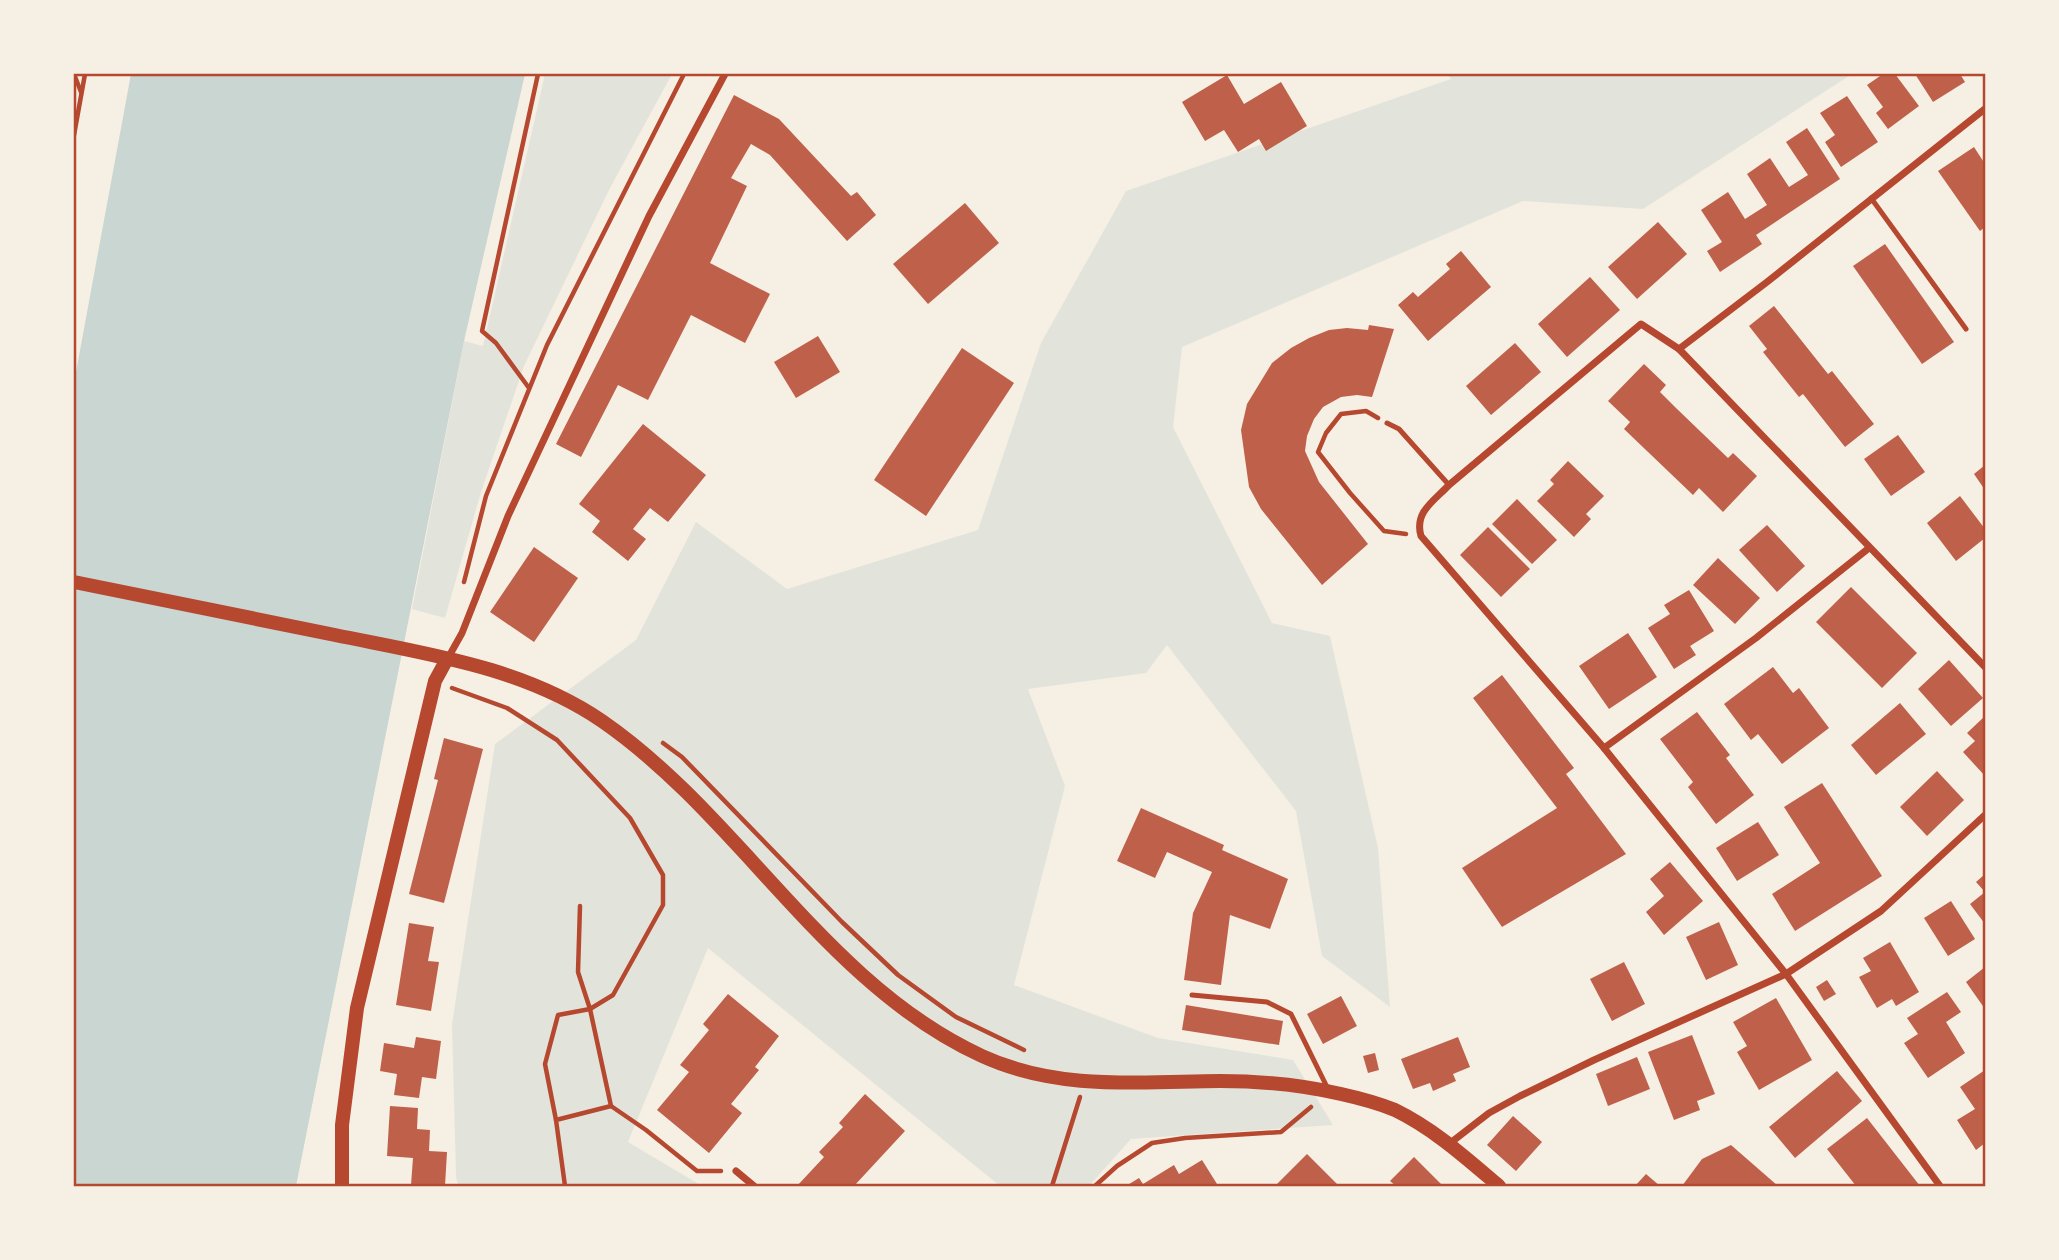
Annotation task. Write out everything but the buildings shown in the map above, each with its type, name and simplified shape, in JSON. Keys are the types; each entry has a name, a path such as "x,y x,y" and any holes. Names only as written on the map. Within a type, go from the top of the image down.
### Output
{"main road":[{"path":"74,582 447,659 531,683 568,700 641,751 678,785 835,948 877,987 916,1018 984,1057 1051,1078 1083,1083 1224,1081 1330,1091 1395,1111 1448,1144 1499,1186"},
{"path":"342,1186 342,1125 357,1008 435,681 447,659"}],"street":[{"path":"447,659 462,633 508,516 643,229 725,74"},
{"path":"1679,349 1986,108"},
{"path":"1940,1186 1786,974 1604,748 1421,536 1418,525 1421,514 1449,485 1641,324 1679,349 1986,668"},
{"path":"1604,748 1756,638 1868,548"},
{"path":"1448,1144 1489,1113 1520,1096 1786,974 1881,911 1986,814"},
{"path":"736,1171 754,1186"}],"lane":[{"path":"1871,198 1966,329"},
{"path":"1387,423 1399,429 1449,485"},
{"path":"1192,995 1268,1002 1291,1014 1330,1091"}],"path":[{"path":"74,74 81,92"},
{"path":"74,135 85,74"},
{"path":"529,389 496,343 482,331 538,74"},
{"path":"461,591 486,496 547,345 684,74"},
{"path":"1387,423 1366,411 1341,414 1326,433 1318,452 1384,531 1421,536"},
{"path":"435,681 507,708 557,740 630,818 663,875 663,905 613,995 590,1009 558,1015 545,1064 565,1186"},
{"path":"653,735 682,757 842,922 898,975 957,1017 1030,1052"},
{"path":"580,906 577,961 611,1106 698,1171 736,1171"},
{"path":"1095,1186 1117,1166 1152,1143 1185,1138 1281,1132 1330,1091"},
{"path":"1052,1186 1079,1102"},
{"path":"556,1120 611,1106"}],"shaded area":[{"path":"131,74 525,74 464,341 296,1186 74,1186 74,383"},
{"path":"545,74 672,74 610,188 524,366 481,492 445,618 412,609 464,341 483,346"},
{"path":"1448,74 1852,74 1643,209 1523,201 1182,347 1173,427 1272,623 1330,636 1378,848 1390,1007 1322,956 1296,811 1167,645 1146,673 1028,689 1065,786 1014,985 1158,1038 1293,1060 1333,1125 1131,1139 1089,1186 1000,1186 708,948 628,1142 702,1186 458,1186 452,1024 495,744 636,640 696,522 787,589 978,530 1041,343 1126,191 1451,79"}]}
